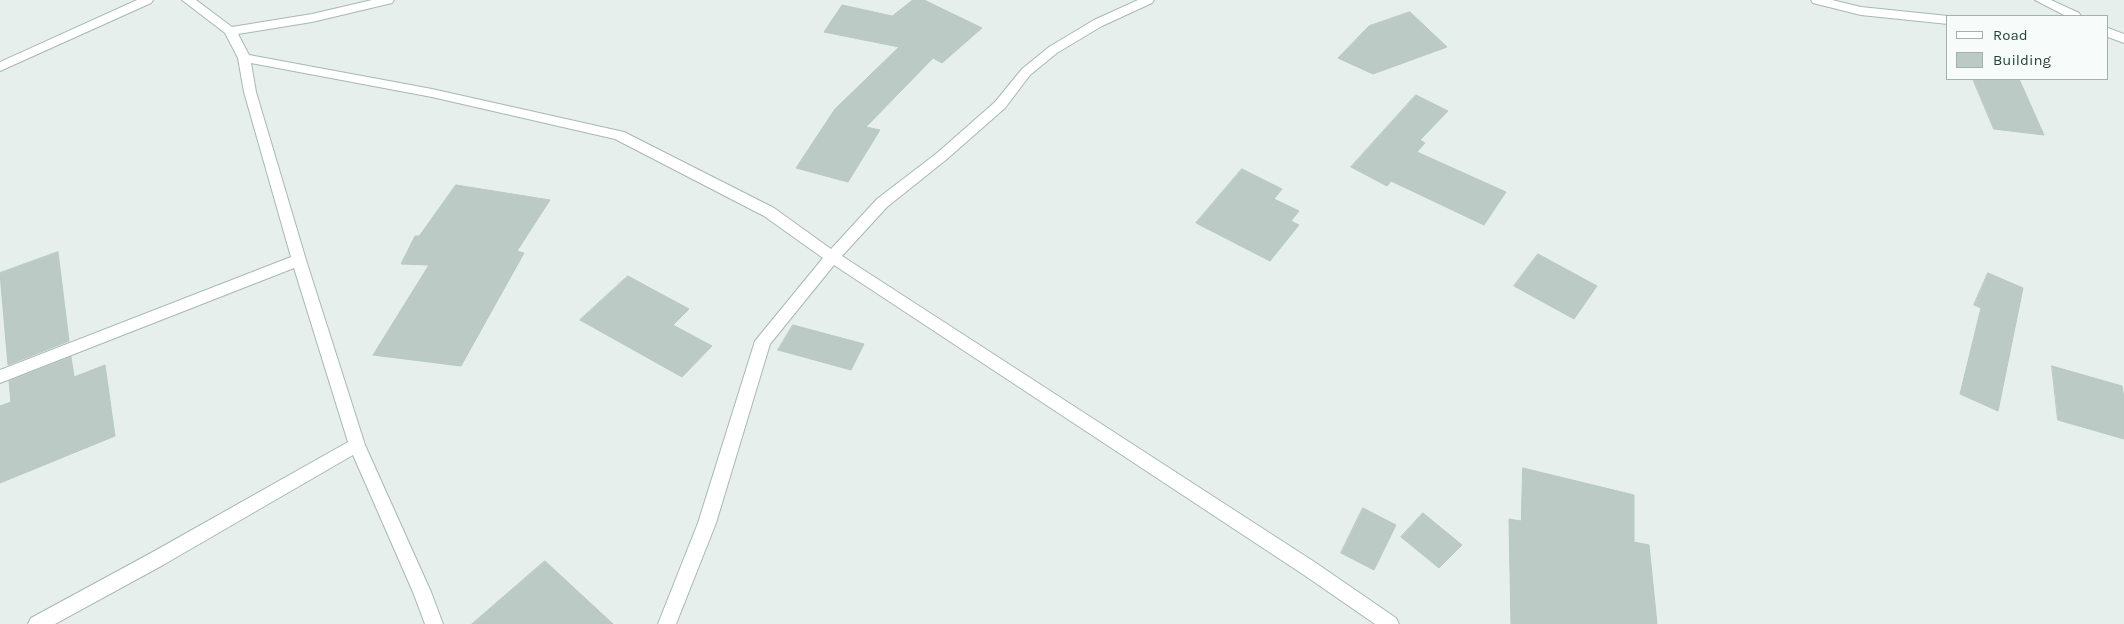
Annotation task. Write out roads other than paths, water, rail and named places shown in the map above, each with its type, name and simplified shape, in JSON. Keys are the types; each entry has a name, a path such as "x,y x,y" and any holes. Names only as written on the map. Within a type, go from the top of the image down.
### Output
{"street":[{"path":"0,67 147,0"},
{"path":"188,0 230,31 244,58 250,92 299,260 357,444 422,592 434,624"},
{"path":"230,31 312,18 388,0"},
{"path":"667,624 707,523 763,341 832,257 882,203 942,156 1000,105 1026,72 1053,50 1098,23 1148,0"},
{"path":"1817,0 1862,11 1946,20"},
{"path":"2041,0 2073,15"},
{"path":"244,58 432,92 619,135 769,212 832,257 1302,564 1390,624"},
{"path":"0,377 299,260"},
{"path":"37,624 157,559 357,444"}]}
